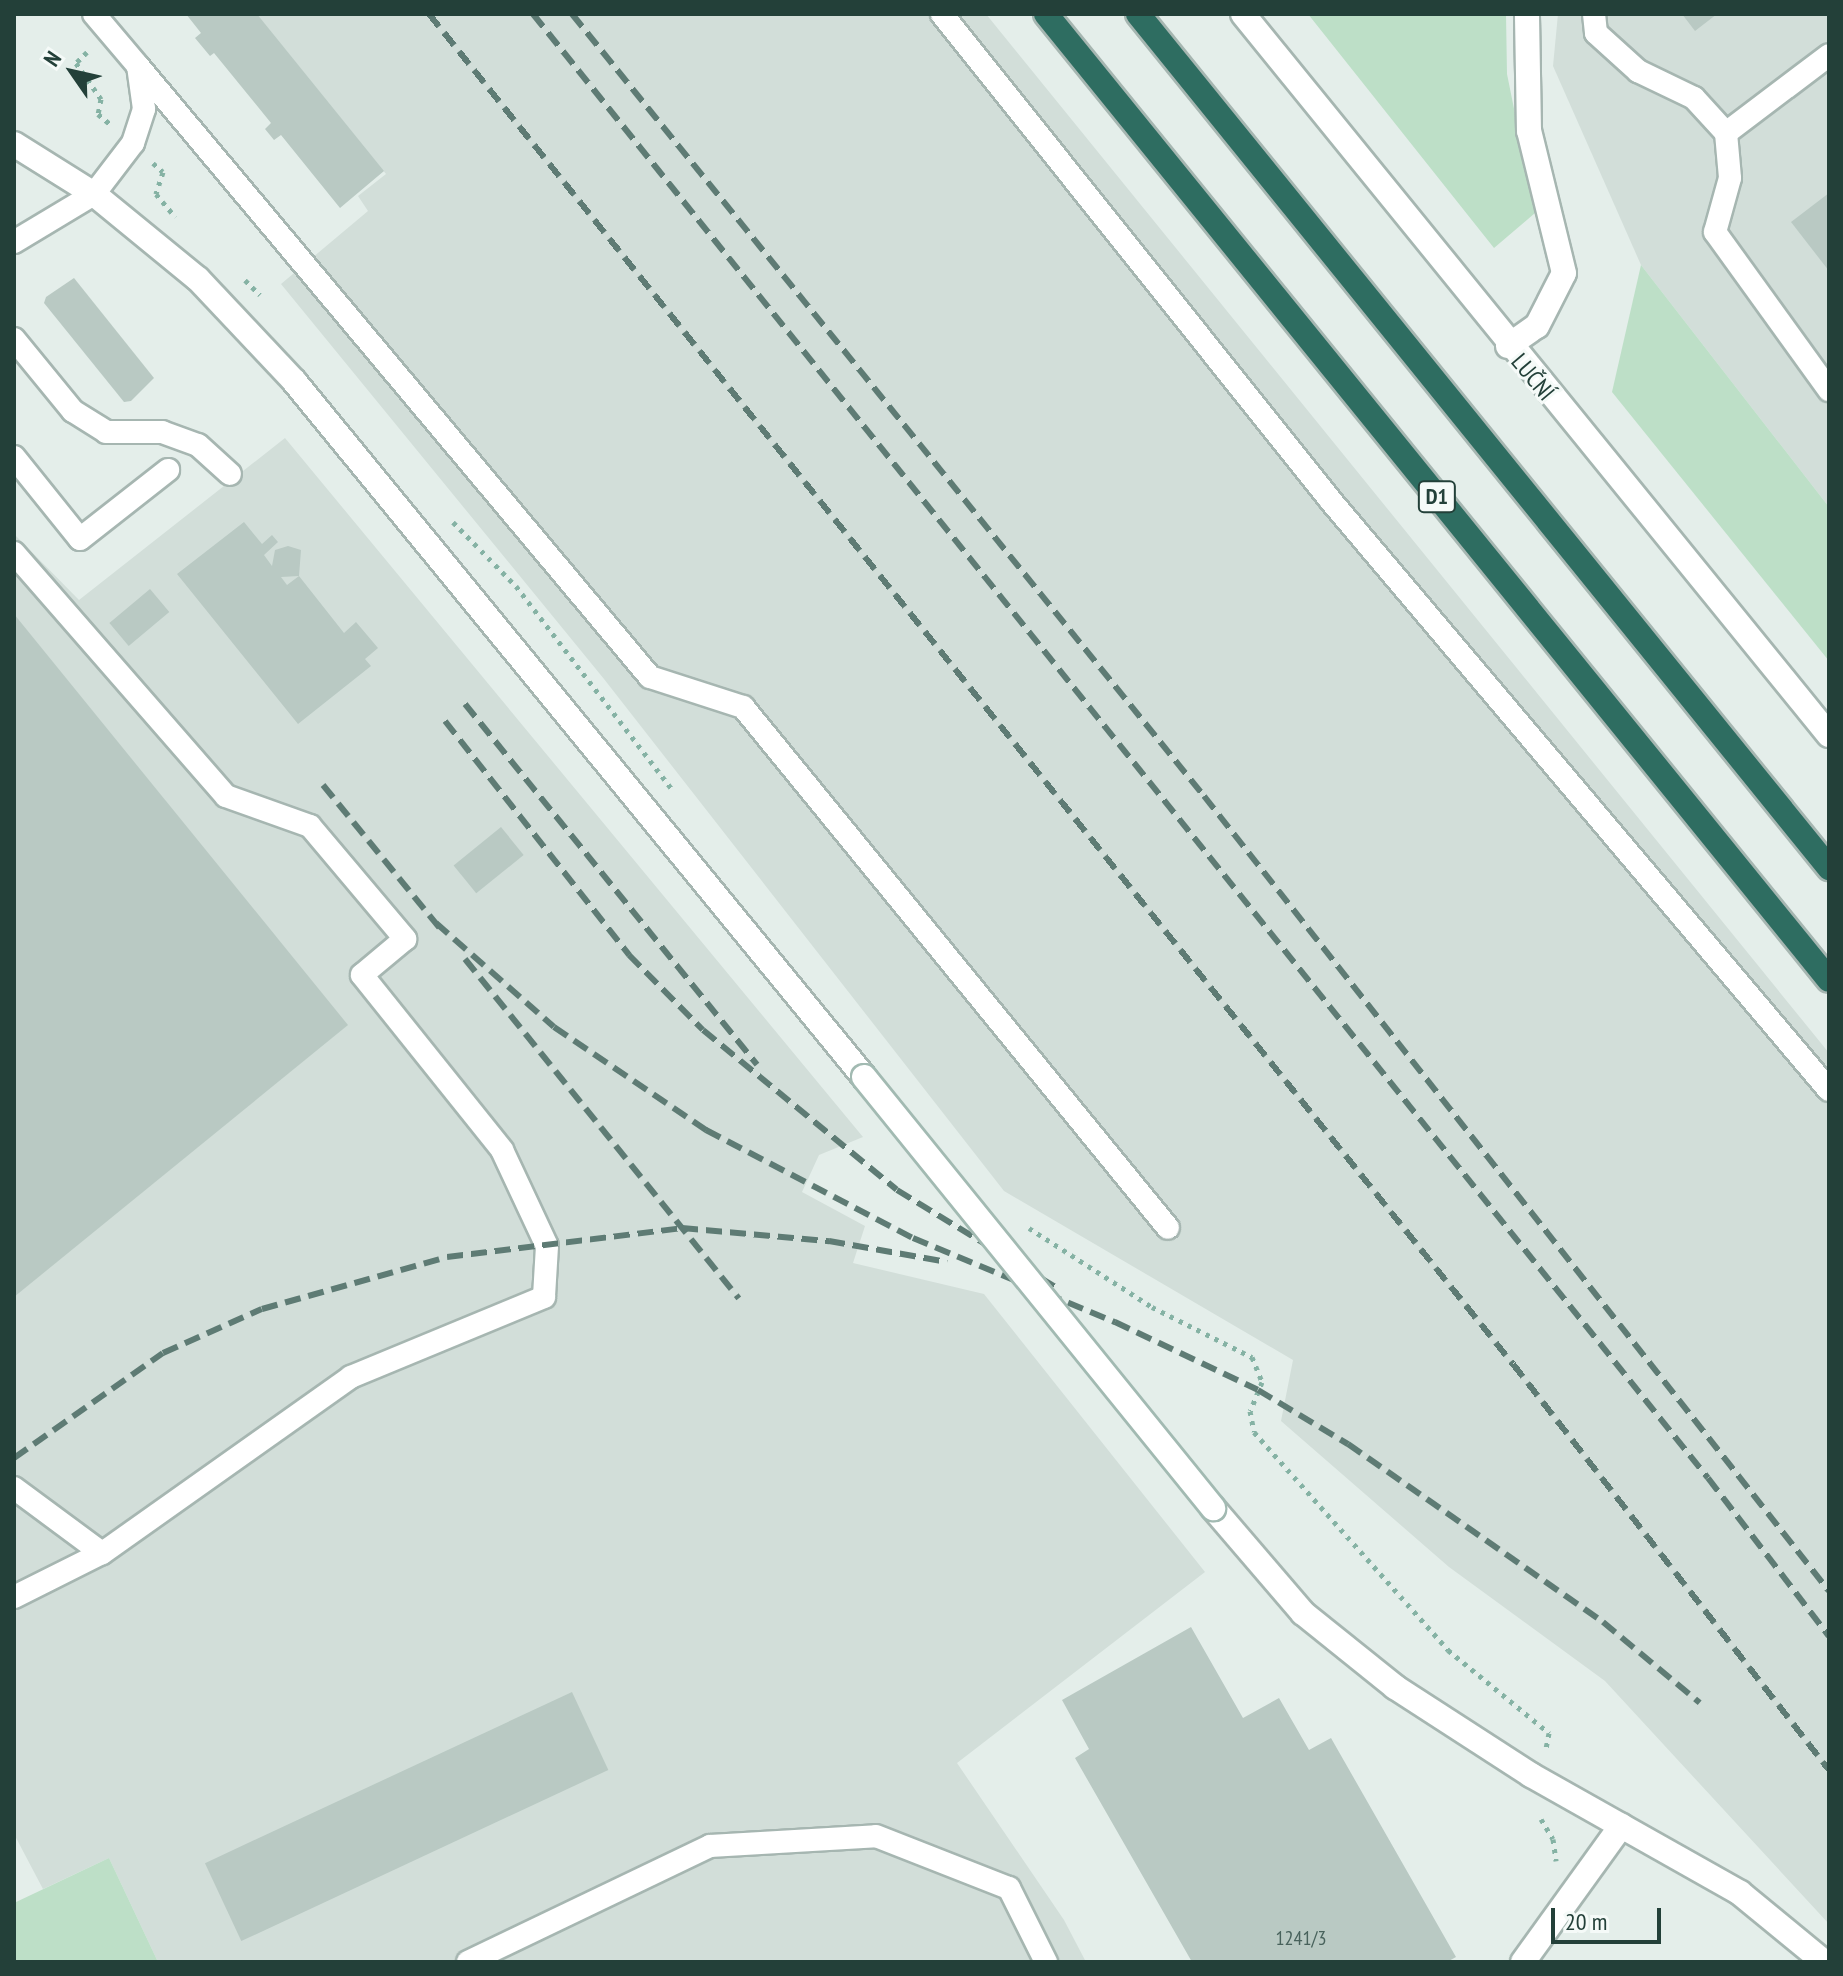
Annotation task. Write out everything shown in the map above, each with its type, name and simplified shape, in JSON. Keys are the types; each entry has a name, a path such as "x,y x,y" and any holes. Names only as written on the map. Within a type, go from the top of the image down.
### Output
{"highway":[{"name":"D1","path":"1046,14 1829,980"},
{"path":"1138,14 1829,868"}],"street":[{"name":"LUČNÍ","path":"1243,14 1508,346 1829,735"},
{"path":"1508,346 1537,326 1564,273 1529,131 1527,14"},
{"path":"14,144 94,194 198,279 294,381 1213,1508 1303,1613 1395,1687 1531,1775 1740,1893 1824,1962"},
{"path":"1523,1962 1621,1826"}],"lane":[{"path":"94,14 650,677 743,707 1168,1228"},
{"path":"942,14 1331,501 1829,1090"},
{"path":"1594,14 1596,33 1627,61 1694,98 1726,133 1730,178 1715,232 1829,390"},
{"path":"1726,133 1829,55"},
{"path":"14,242 94,194 133,143 144,109 138,66"},
{"path":"14,339 73,411 106,432 162,432 198,445 230,474"},
{"path":"14,457 80,539 168,470"},
{"path":"14,553 226,796 310,826 405,939 362,975 502,1150 547,1246 544,1297 351,1377 102,1553 14,1597"},
{"path":"14,1488 102,1553"},
{"path":"468,1962 710,1846 876,1836 1009,1888 1046,1962"}],"path":[{"path":"109,32 76,63 101,99 98,114 163,172 156,194 181,225"},
{"path":"239,275 271,309"},
{"path":"445,515 516,586 677,795"},
{"path":"1019,1222 1152,1307 1252,1357 1262,1382 1250,1411 1254,1432 1448,1650 1549,1733 1531,1775"},
{"path":"1535,1813 1553,1839 1558,1875"}],"shaded area":[{"path":"251,14 986,14 1829,1053 1829,1924 1605,1681 1449,1567 1281,1421 1293,1360 1004,1191 604,679 281,284 368,211 358,196 386,174 259,17"},
{"path":"1558,14 1829,14 1829,507 1641,265 1553,66"},
{"path":"285,438 863,1137 819,1155 802,1192 865,1226 853,1263 984,1294 1205,1572 957,1763 1064,1920 1086,1962 158,1962 109,1858 43,1889 14,1834 14,534 79,600"}],"green space":[{"path":"1308,14 1506,14 1507,74 1535,213 1494,248"},
{"path":"1641,265 1829,507 1829,661 1612,392"},
{"path":"109,1858 158,1962 14,1962 14,1903"}],"building":[{"path":"186,14 257,14 384,171 340,208 281,135 274,140 265,129 271,123 214,53 210,56 195,38 201,33"},
{"path":"1682,14 1717,14 1695,31"},
{"path":"1829,193 1829,271 1791,222"},
{"path":"74,278 154,378 131,401 124,402 44,303 46,297"},
{"path":"244,522 262,544 272,535 278,542 264,555 272,566 275,550 288,546 301,550 299,576 344,633 356,622 378,648 365,659 371,666 298,724 177,574","holes":["299,576 287,585 281,577"]},
{"path":"150,589 169,612 129,646 109,623"},
{"path":"14,614 348,1025 14,1297"},
{"path":"501,827 524,855 476,893 454,865"},
{"path":"1191,1627 1243,1718 1279,1698 1309,1750 1331,1738 1456,1957 1447,1962 1192,1962 1075,1758 1089,1749 1062,1700"},
{"path":"572,1692 608,1770 241,1941 205,1863"}],"railway":[{"path":"429,14 1513,1364 1829,1770"},
{"path":"533,14 1708,1478 1829,1636"},
{"path":"572,14 1204,796 1829,1591"},
{"path":"465,704 757,1065"},
{"path":"445,721 629,955 703,1030 897,1190 1060,1290"},
{"path":"323,785 442,931"},
{"path":"436,923 554,1027 706,1130 913,1238 1115,1322 1258,1390 1348,1444 1603,1622 1700,1703"},
{"path":"465,959 739,1298"},
{"path":"14,1458 163,1353 262,1309 447,1257 682,1228 829,1241 947,1262"}]}
